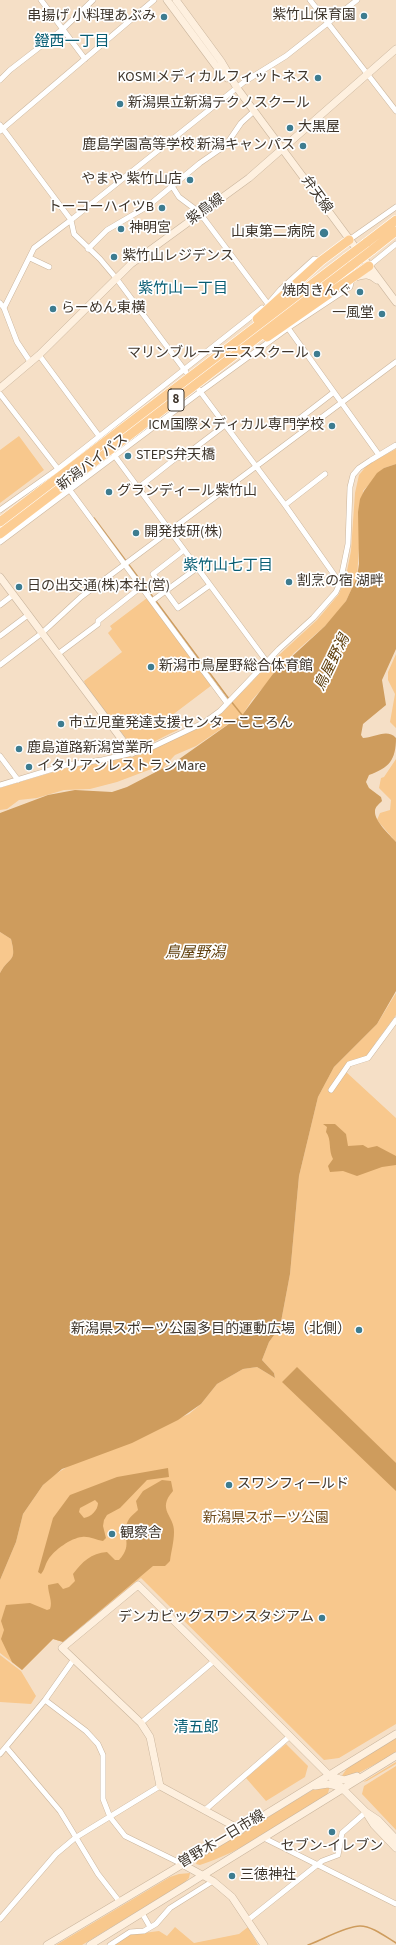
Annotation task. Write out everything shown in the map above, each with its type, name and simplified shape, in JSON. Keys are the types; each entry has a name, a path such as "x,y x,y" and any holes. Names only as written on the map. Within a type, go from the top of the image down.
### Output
{"highway":[{"name":"新潟バイパス","path":"0,534 218,362 369,246 396,220"},
{"name":"新潟バイパス","path":"369,246 396,231"},
{"path":"218,362 233,339 276,303 288,290 321,261 349,240"},
{"path":"218,362 281,328 369,266"},
{"name":"新潟バイパス","path":"0,522 218,362"}],"street":[{"path":"42,0 85,59"},
{"path":"0,80 10,70 63,28 93,0"},
{"path":"154,0 1,128 71,220 74,234 100,259 116,278 186,373"},
{"name":"弁天線","path":"167,0 216,66 237,88"},
{"name":"弁天線","path":"176,0 221,61 237,88 396,302"},
{"path":"310,0 396,111"},
{"path":"4,308 34,248 237,88 286,56 358,0"},
{"name":"紫鳥線","path":"0,388 31,363 131,264 249,178 396,49"},
{"path":"88,249 107,230 148,206 200,163 226,145 241,123 254,111"},
{"path":"172,186 179,197 201,214 268,304"},
{"path":"349,240 396,207"},
{"path":"369,266 396,244"},
{"path":"30,258 49,267"},
{"path":"0,510 58,469 99,436 186,373 268,304 281,289 314,259 321,261"},
{"path":"0,542 199,390 350,287 352,279 364,274 373,276 385,287"},
{"path":"0,303 4,308 17,342 31,363"},
{"path":"288,328 379,455"},
{"path":"39,355 99,436"},
{"path":"0,665 42,633 81,597 396,362"},
{"path":"199,390 285,505 340,583"},
{"path":"299,418 334,392"},
{"path":"0,394 58,469"},
{"path":"138,488 176,458 183,457 225,425"},
{"path":"0,785 66,765 102,760 146,750 205,722 220,712 266,662 325,606 336,592 340,583 348,544 352,480 359,468 396,445"},
{"path":"114,455 266,662"},
{"path":"285,505 325,474"},
{"path":"69,489 141,587 229,701"},
{"path":"184,550 153,574 178,608 210,585"},
{"path":"152,601 197,568"},
{"path":"0,578 132,753"},
{"path":"58,654 98,624 98,621 141,587"},
{"path":"0,604 13,595"},
{"path":"0,636 28,614"},
{"path":"0,756 18,780"},
{"path":"331,1090 348,1064 368,1058 396,1020"},
{"path":"160,1786 150,1737 141,1722 62,1648 138,1585 330,1774 366,1812 374,1825 396,1848"},
{"path":"0,1754 45,1700 74,1659"},
{"path":"141,1722 214,1661"},
{"path":"45,1700 86,1731 98,1744 103,1755 103,1799 110,1817 125,1836 202,1874 213,1881 232,1897 264,1945"},
{"name":"曽野木一日市線","path":"47,1945 241,1830 396,1734"},
{"path":"205,1810 290,1736"},
{"path":"6,1747 60,1811 98,1874 120,1901"},
{"name":"曽野木一日市線","path":"90,1945 202,1874 264,1838 396,1756"},
{"path":"330,1774 333,1777 344,1780 367,1774"},
{"path":"309,1787 328,1784 343,1788"},
{"path":"0,1919 56,1854 76,1838 160,1786"},
{"path":"160,1786 241,1830"},
{"path":"366,1812 378,1820 396,1839"},
{"path":"248,1920 322,1861 338,1855 342,1833 366,1812"},
{"path":"264,1838 396,1904"},
{"path":"110,1945 130,1932 144,1930 156,1924 170,1908 213,1881"},
{"path":"142,1912 150,1927"}],"green space":[{"path":"19,436 44,470 0,503 0,450"},
{"path":"396,449 396,464 384,468 363,491 357,577 346,601 325,626 294,653 252,700 243,714 196,746 175,755 162,769 154,768 117,782 90,789 64,790 37,798 19,800 7,809 0,810 0,788 70,767 94,764 146,752 199,728 221,714 266,667 317,620 339,594 347,571 351,551 355,493 359,475 368,464"},
{"name":"新潟市鳥屋野総合体育館","path":"147,598 212,685 171,716 180,729 138,749 132,746 86,687 84,681 122,652 108,633 112,629 110,626"},
{"path":"396,654 396,728 390,722 395,694 388,680 388,672"},
{"path":"396,759 396,842 377,820 380,813 390,810 391,800 379,788 381,778 384,777"},
{"path":"0,932 11,939 13,956 0,973"},
{"name":"新潟県スポーツ公園","path":"396,993 396,1015 376,1042 369,1055 357,1060 345,1071 396,1118 396,1724 339,1758 324,1760 141,1578 63,1642 53,1639 22,1670 0,1653 0,1580 16,1542 23,1514 43,1485 51,1477 70,1465 189,1414 201,1404 217,1384 243,1369 257,1367 275,1378 274,1373 262,1360 269,1342 280,1327 290,1274 299,1176 318,1097 334,1067 377,1024"},
{"path":"0,1655 21,1671 36,1696 31,1704 0,1702"},
{"path":"396,1737 396,1753 355,1775 341,1777 348,1767"},
{"path":"286,1744 308,1766 305,1777 266,1801 246,1778"},
{"path":"396,1762 396,1764 363,1782"},
{"path":"396,1766 396,1830 362,1794 364,1786"},
{"path":"330,1786 328,1793 324,1797 264,1835 216,1859 200,1865 196,1864 198,1859 316,1788"},
{"path":"190,1873 189,1878 184,1883 82,1945 56,1945 170,1877"},
{"path":"175,1927 194,1943 239,1934 248,1927 258,1945 113,1945 128,1935 159,1931 167,1936"}],"shaded area":[{"path":"162,1480 171,1481 173,1491 166,1503 166,1508 174,1526 174,1539 170,1561 165,1566 153,1566 63,1642 53,1639 22,1670 12,1662 1,1639 4,1630 1,1621 6,1605 30,1603 47,1610 50,1609 51,1603 48,1585 58,1583 63,1589 69,1587 75,1581 73,1574 76,1570 83,1562 96,1554 107,1552 115,1560 119,1560 124,1554 127,1544 125,1530 126,1525 130,1518 138,1510 136,1501 143,1491"}],"water":[{"name":"鳥屋野潟","path":"396,464 396,649 382,680 386,705 363,724 361,735 363,738 367,738 380,734 389,734 396,738 393,758 382,769 369,775 366,782 369,788 381,797 382,801 375,810 377,819 396,842 396,991 377,1024 334,1067 318,1097 299,1176 290,1274 280,1327 269,1342 262,1360 274,1373 275,1378 257,1367 243,1369 217,1384 201,1404 178,1420 132,1443 62,1469 43,1485 23,1514 16,1542 0,1580 0,973 13,956 13,947 11,939 0,932 0,813 48,795 75,790 112,792 127,787 175,762 243,714 273,674 325,626 346,601 357,577 359,564 358,512 360,499 377,473 384,468"},
{"path":"323,1124 335,1124 346,1134 348,1146 363,1145 368,1148 377,1146 396,1156 396,1165 382,1167 357,1176 343,1171 330,1172 328,1166 333,1159 329,1138 326,1132 327,1127"},
{"path":"297,1367 396,1463 396,1491 282,1382"},
{"path":"168,1468 169,1477 147,1480 120,1508 107,1515 103,1526 106,1538 103,1541 85,1537 73,1540 54,1552 41,1574 38,1572 53,1518 70,1495 117,1477","holes":["95,1500 98,1503 94,1513 89,1516 84,1518 79,1512 80,1508"]}],"waterway":[{"path":"94,518 242,715"},
{"path":"308,1945 348,1928 360,1926 365,1926 374,1930 396,1943"}],"place":[{"name":"紫竹山保育園","path":"364,16"},
{"name":"串揚げ 小料理あぶみ","path":"164,17"},
{"name":"KOSMIメディカルフィットネス","path":"318,78"},
{"name":"新潟県立新潟テクノスクール","path":"120,104"},
{"name":"大黒屋","path":"290,128"},
{"name":"鹿島学園高等学校 新潟キャンパス","path":"303,146"},
{"name":"やまや 紫竹山店","path":"190,180"},
{"name":"トーコーハイツB","path":"162,208"},
{"name":"神明宮","path":"121,229"},
{"name":"山東第二病院","path":"324,233"},
{"name":"紫竹山レジデンス","path":"114,257"},
{"name":"焼肉きんぐ","path":"360,292"},
{"name":"らーめん東横","path":"53,309"},
{"name":"一風堂","path":"382,314"},
{"name":"マリンブルーテニススクール","path":"317,354"},
{"name":"ICM国際メディカル専門学校","path":"332,426"},
{"name":"STEPS弁天橋","path":"128,456"},
{"name":"グランディール紫竹山","path":"109,492"},
{"name":"開発技研(株)","path":"136,533"},
{"name":"割烹の宿 湖畔","path":"289,582"},
{"name":"日の出交通(株)本社(営)","path":"19,587"},
{"name":"新潟市鳥屋野総合体育館","path":"151,667"},
{"name":"市立児童発達支援センターこころん","path":"61,724"},
{"name":"鹿島道路新潟営業所","path":"19,749"},
{"name":"イタリアンレストランMare","path":"29,767"},
{"name":"新潟県スポーツ公園多目的運動広場（北側）","path":"359,1330"},
{"name":"スワンフィールド","path":"229,1485"},
{"name":"観察舎","path":"112,1534"},
{"name":"デンカビッグスワンスタジアム","path":"322,1618"},
{"name":"セブン-イレブン","path":"332,1832"},
{"name":"三徳神社","path":"232,1876"}],"district":[{"name":"鐙西一丁目","path":"72,43"},
{"name":"紫竹山一丁目","path":"183,290"},
{"name":"紫竹山七丁目","path":"228,567"},
{"name":"清五郎","path":"196,1729"}]}
